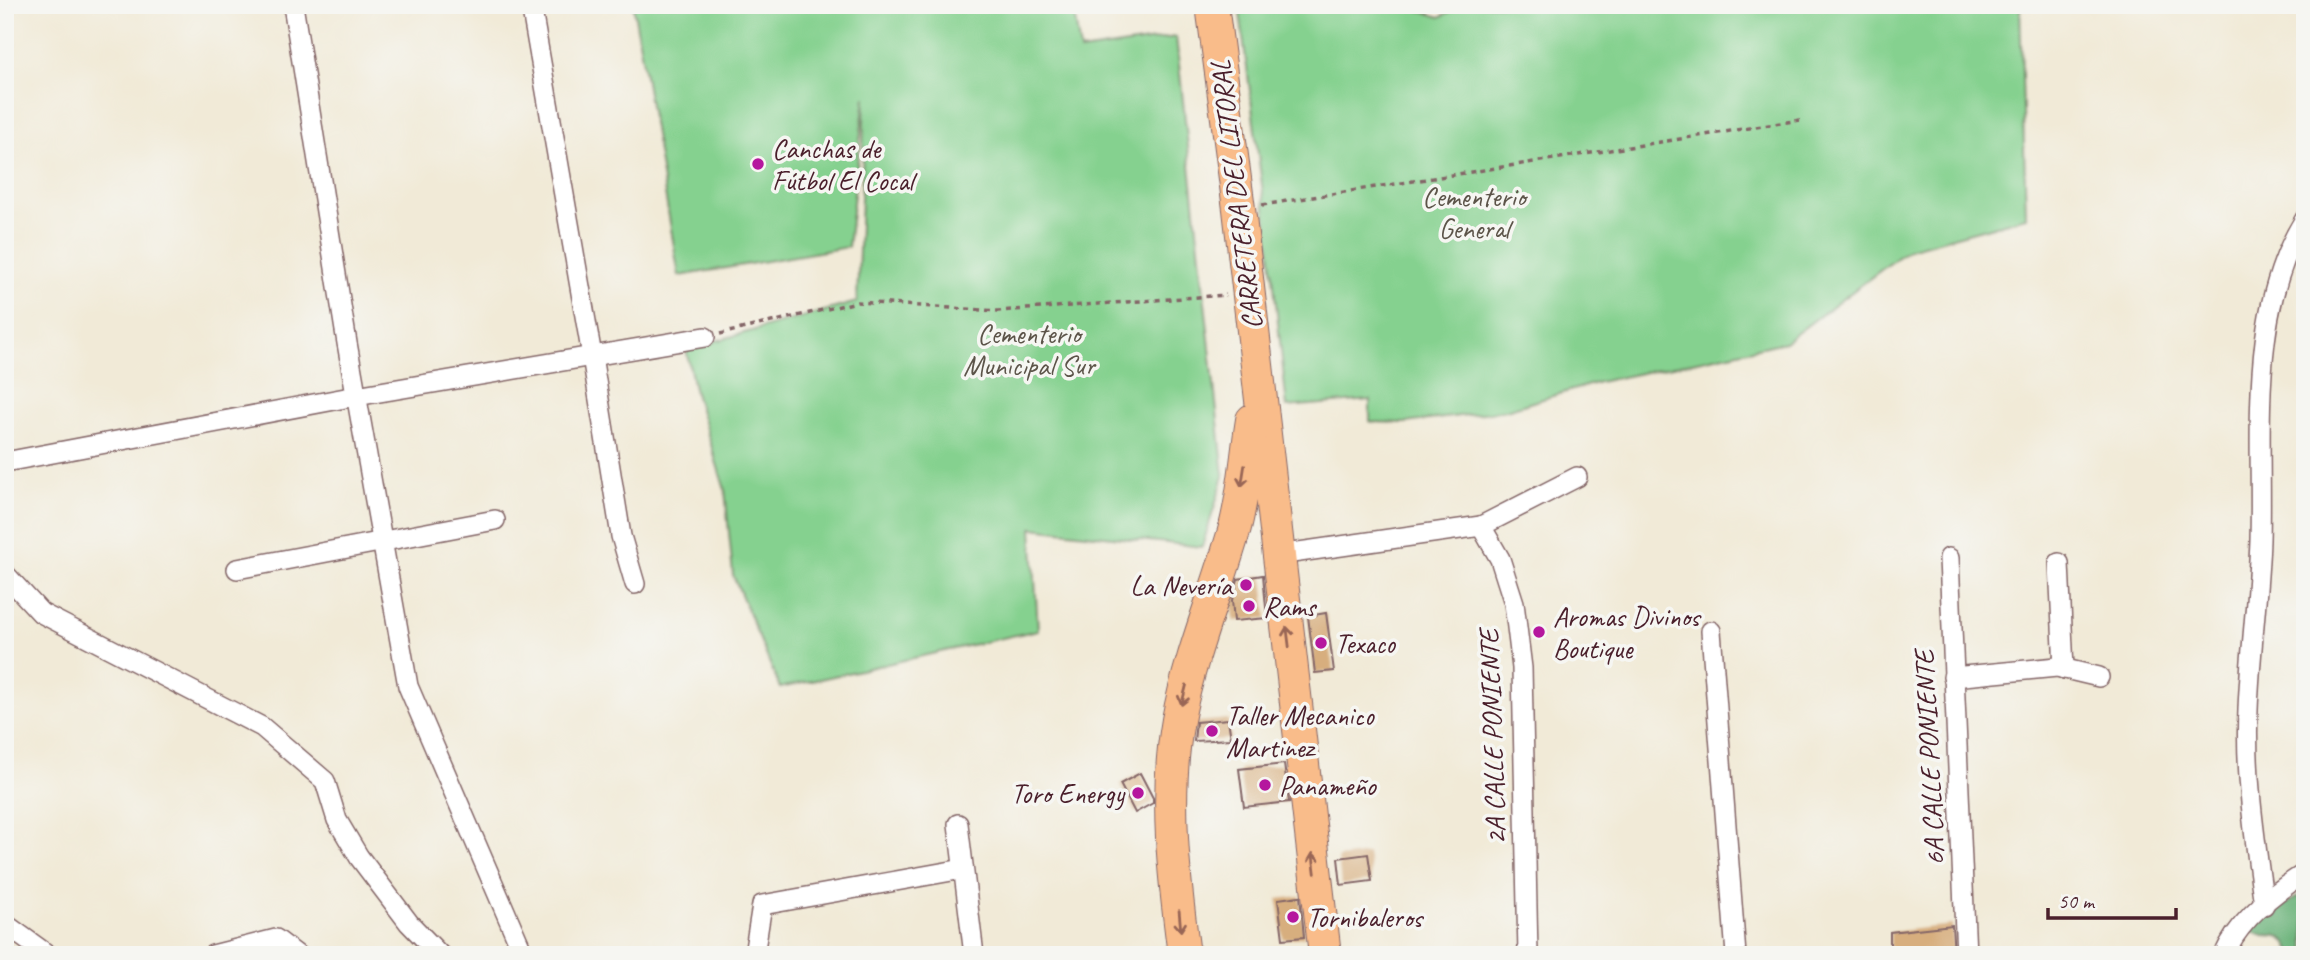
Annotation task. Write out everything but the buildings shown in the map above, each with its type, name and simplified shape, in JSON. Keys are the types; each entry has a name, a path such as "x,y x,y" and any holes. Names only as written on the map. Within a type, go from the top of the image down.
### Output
{"main road":[{"name":"CARRETERA DEL LITORAL","path":"1212,5 1239,209 1258,384"},
{"path":"1184,955 1173,835 1173,755 1194,651 1235,528 1258,384"},
{"path":"1258,384 1325,955"},
{"path":"1235,528 1244,524 1256,524 1278,549"}],"street":[{"path":"293,5 356,396 408,686 524,955"},
{"path":"531,5 593,356 621,536 635,584"},
{"path":"2264,905 2250,808 2248,711 2258,586 2262,363 2276,286 2294,236 2305,219"},
{"path":"5,462 356,396 705,337"},
{"path":"1278,549 1480,526 1577,477"},
{"path":"237,569 495,520"},
{"name":"2A CALLE PONIENTE","path":"1480,526 1500,559 1514,603 1522,668 1528,955"},
{"name":"6A CALLE PONIENTE","path":"1949,558 1966,955"},
{"path":"2059,563 2064,669"},
{"path":"5,574 41,613 262,727 326,781 337,820 359,857 409,923 440,955"},
{"path":"1711,631 1736,955"},
{"path":"1953,677 2057,667 2099,677"},
{"path":"958,824 974,955"},
{"path":"754,955 762,905 963,869"},
{"path":"2224,955 2239,928 2305,873"},
{"path":"5,924 48,955"},
{"path":"213,955 276,939 297,955"}],"path":[{"path":"1239,209 1800,120"},
{"path":"705,337 857,302 998,311 1249,293"}],"green space":[{"name":"Cementerio Municipal Sur","path":"633,5 1073,5 1080,51 1176,37 1224,476 1202,547 1032,528 1038,630 780,688 733,575 725,490 695,393 686,349 857,302 865,96 848,247 679,276"},
{"name":"Cementerio General","path":"1239,5 1402,5 1440,17 1463,5 2020,5 2026,217 1909,249 1785,342 1599,382 1506,410 1405,423 1370,422 1370,400 1287,407"},
{"path":"2305,892 2305,955 2293,955 2279,936 2258,934 2250,930 2269,914"}],"place":[{"name":"Canchas de Fútbol El Cocal","path":"758,164"},
{"name":"La Nevería","path":"1246,585"},
{"name":"Rams","path":"1249,606"},
{"name":"Aromas Divinos Boutique","path":"1539,632"},
{"name":"Texaco","path":"1321,643"},
{"name":"Taller Mecanico Martinez","path":"1212,731"},
{"name":"Panameño","path":"1265,785"},
{"name":"Toro Energy","path":"1138,793"},
{"name":"Tornibaleros","path":"1293,917"}]}
